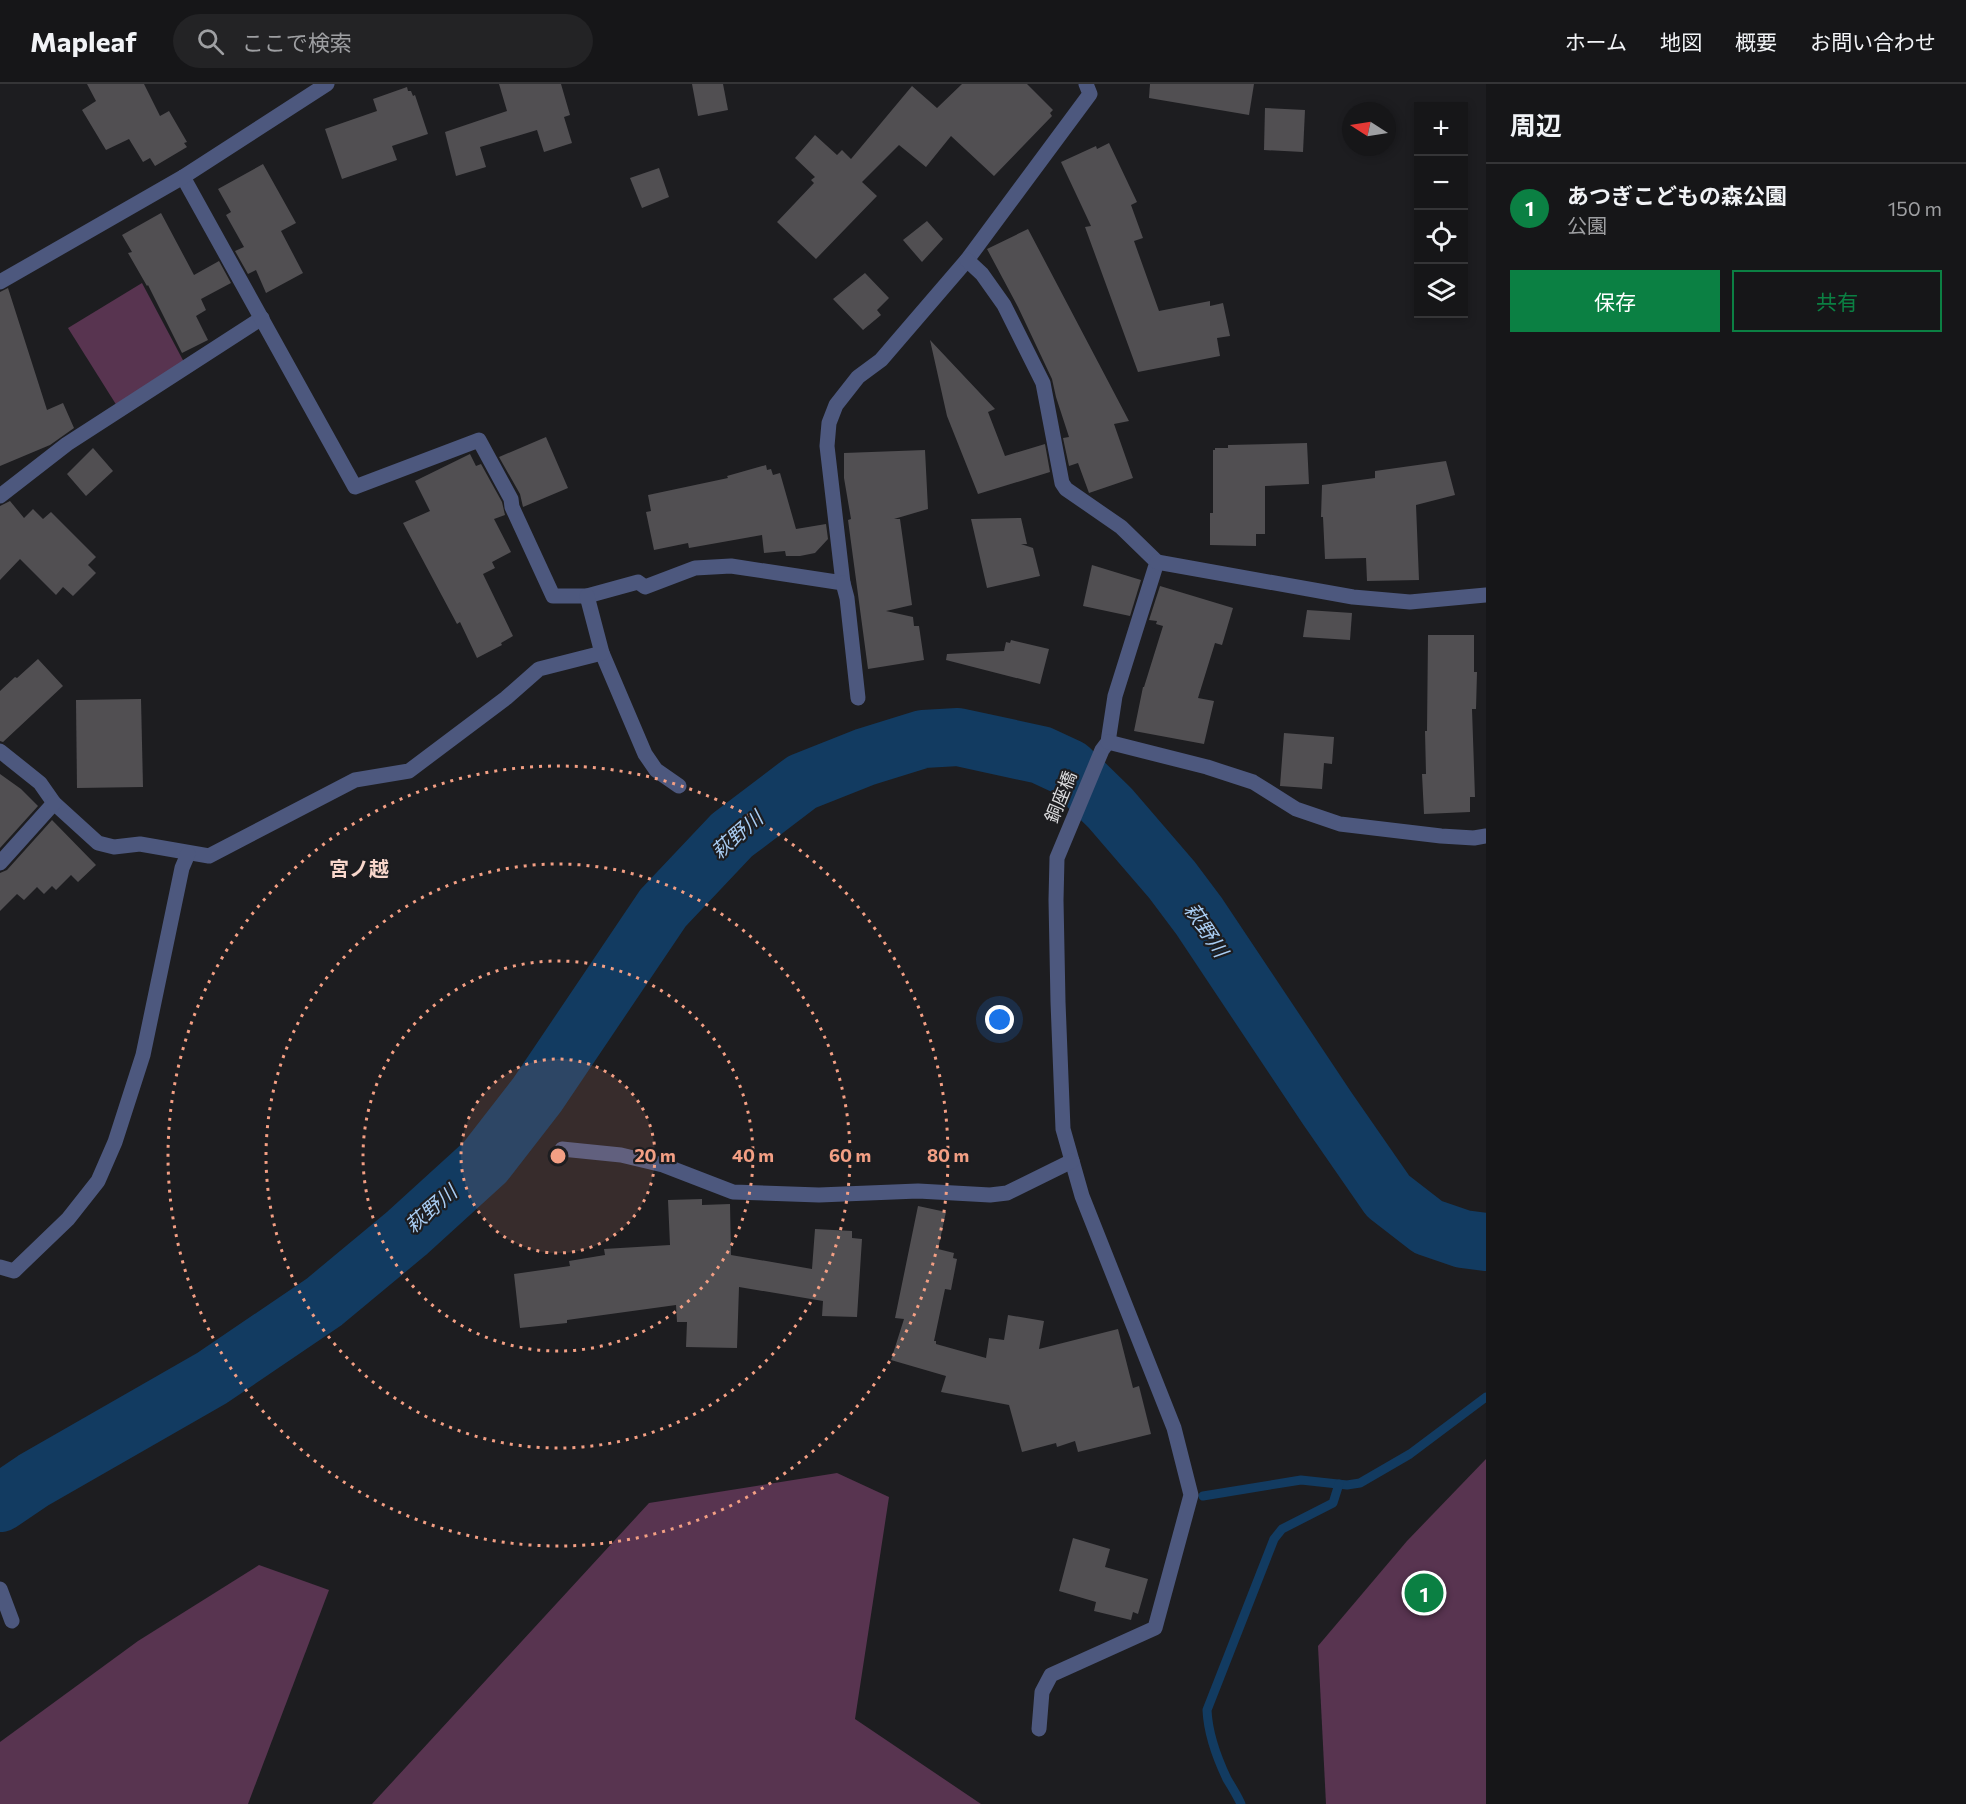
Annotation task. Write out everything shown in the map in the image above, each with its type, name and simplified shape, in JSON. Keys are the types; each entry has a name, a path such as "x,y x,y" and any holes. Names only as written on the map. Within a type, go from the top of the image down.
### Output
{"street":[{"path":"0,282 183,177 327,84"},
{"path":"858,698 827,446 829,423 836,405 858,377 881,360 967,260 1090,94 1086,84"},
{"path":"183,177 355,487 479,440 511,499 512,507 553,596 587,596 638,582 645,587 695,568 731,566 843,583"},
{"path":"967,260 982,274 1004,305 1042,383 1062,483 1066,489 1121,526 1157,562 1353,597 1410,602 1486,595"},
{"path":"0,496 67,444 262,318"},
{"name":"銅座橋","path":"1072,1161 1063,1130 1058,1002 1057,858 1105,746 1115,696 1157,562"},
{"path":"587,596 602,653 645,754 656,770 679,786"},
{"path":"0,751 40,783 54,803 98,843 114,847 140,844 168,847 188,854 209,856 355,780 409,771 506,698 539,669 602,653"},
{"path":"1105,746 1207,766 1253,782 1296,808 1340,824 1441,836 1474,838 1486,836"},
{"path":"0,862 54,803"},
{"path":"0,1267 14,1271 68,1219 98,1181 115,1142 143,1055 182,868 188,854"},
{"path":"562,1149 621,1155 663,1165 733,1192 819,1196 918,1191 990,1195 1007,1193 1072,1161 1082,1196 1174,1428 1191,1495 1155,1628 1051,1675 1042,1692 1039,1729"},
{"path":"0,1589 12,1621"}],"shaded area":[{"path":"142,283 185,364 117,406 68,328"},
{"path":"1486,1459 1486,1804 1326,1804 1318,1646 1407,1541"},
{"path":"837,1473 889,1497 855,1719 981,1804 372,1804 649,1503"},
{"path":"259,1565 329,1590 248,1804 0,1804 0,1742 138,1641"}],"building":[{"path":"87,84 144,84 160,116 169,111 187,142 184,143 187,147 155,166 150,158 143,162 129,139 106,150 82,110 96,101"},
{"path":"499,84 561,84 570,115 564,117 572,143 544,152 537,130 480,147 486,167 456,176 445,132 507,111"},
{"path":"692,84 723,84 728,110 698,116"},
{"path":"962,84 1027,84 1053,110 1050,113 1052,116 994,176 951,136 926,167 899,145 862,182 877,196 816,259 777,222 814,183 811,180 815,177 795,158 815,135 837,155 842,150 851,159 912,86 937,108"},
{"path":"1150,84 1254,84 1249,115 1149,98"},
{"path":"407,87 413,96 415,95 428,134 392,146 397,160 342,179 325,129 377,111 373,99"},
{"path":"1265,108 1305,110 1303,152 1264,150"},
{"path":"1109,143 1137,202 1131,205 1143,238 1134,241 1159,311 1210,301 1210,306 1223,303 1230,336 1217,338 1220,356 1138,372 1085,227 1091,226 1061,162 1096,146 1097,149"},
{"path":"263,164 296,223 281,231 303,273 266,293 256,270 248,274 235,251 244,247 226,215 231,212 218,189"},
{"path":"659,168 669,197 642,208 630,178"},
{"path":"161,213 194,275 219,261 231,283 201,299 206,310 196,316 208,340 182,353 148,285 128,253 132,252 122,235"},
{"path":"927,221 943,239 922,262 903,240"},
{"path":"1028,229 1129,421 1114,424 1133,478 1089,493 1078,463 1069,466 1063,438 1069,437 1052,379 987,249"},
{"path":"865,273 889,298 877,310 881,315 863,330 833,299"},
{"path":"8,288 47,410 63,403 74,428 50,445 0,466 0,292"},
{"path":"930,340 995,409 988,412 1005,456 1045,444 1050,472 978,494 947,416"},
{"path":"546,437 568,488 523,507 520,494 499,457"},
{"path":"1307,443 1309,484 1265,486 1265,534 1256,534 1256,546 1210,545 1210,513 1213,513 1213,450 1228,448 1228,445"},
{"path":"93,448 113,471 86,496 67,474"},
{"path":"925,450 928,509 894,519 900,519 912,605 886,611 913,617 914,626 919,626 924,660 868,669 848,520 851,519 844,478 844,453"},
{"path":"470,454 476,466 481,464 502,502 505,515 494,519 511,552 492,562 495,568 483,574 513,636 501,643 502,645 477,658 460,622 457,624 403,523 430,511 415,481"},
{"path":"1446,461 1455,495 1416,505 1419,580 1367,581 1366,558 1325,559 1323,517 1321,517 1322,485 1375,478 1375,471"},
{"path":"766,465 767,470 771,469 773,475 780,473 796,529 826,524 828,539 815,553 786,556 785,551 764,553 762,535 689,548 688,543 654,550 646,512 651,511 648,495 728,478 727,476"},
{"path":"10,501 24,518 33,509 43,519 51,512 96,557 88,565 96,573 73,596 63,587 56,595 20,559 0,580 0,506"},
{"path":"1021,518 1027,544 1021,544 1033,548 1040,576 987,588 971,519"},
{"path":"1092,565 1141,580 1130,616 1083,606"},
{"path":"1160,586 1233,608 1222,645 1215,643 1198,698 1214,701 1204,744 1134,731 1143,687 1163,626 1156,624 1157,621 1149,620"},
{"path":"1307,610 1352,613 1350,640 1303,637"},
{"path":"1428,635 1474,635 1474,672 1477,672 1476,709 1472,709 1475,797 1470,797 1470,812 1424,814 1422,774 1426,774"},
{"path":"1011,640 1049,649 1040,684 946,660 947,654 1004,651 1006,642 1010,643"},
{"path":"38,659 63,686 3,742 0,741 0,691"},
{"path":"141,699 143,787 77,788 76,700"},
{"path":"1284,733 1334,737 1332,764 1324,763 1322,789 1280,786"},
{"path":"0,774 21,789 38,806 0,848"},
{"path":"52,820 96,865 78,882 71,875 56,890 52,886 44,894 37,887 24,900 17,894 0,911 0,873 7,870"},
{"path":"702,1199 702,1205 730,1204 731,1255 812,1269 815,1229 852,1231 852,1238 862,1239 857,1317 822,1316 823,1301 739,1287 737,1348 686,1347 687,1322 677,1322 676,1305 567,1320 567,1323 520,1328 514,1274 570,1266 569,1261 605,1255 604,1249 670,1245 668,1200"},
{"path":"918,1206 946,1212 938,1249 954,1253 953,1258 957,1259 951,1290 945,1289 934,1341 936,1344 986,1358 989,1338 1004,1340 1008,1315 1044,1321 1039,1349 1118,1329 1133,1388 1139,1386 1151,1434 1078,1452 1075,1441 1057,1447 1056,1443 1022,1452 1009,1405 941,1392 946,1376 891,1360 904,1319 895,1318"},
{"path":"1073,1538 1110,1549 1105,1567 1148,1579 1138,1614 1133,1612 1131,1620 1094,1611 1096,1602 1059,1591"}],"waterway":[{"name":"萩野川","path":"0,1503 34,1480 212,1378 324,1302 407,1233 485,1162 537,1095 663,908 732,835 802,782 865,757 923,739 958,737 1041,755 1069,768 1110,808 1172,880 1199,916 1388,1196 1428,1227 1463,1239 1486,1242"},
{"path":"1203,1496 1301,1480 1347,1485 1360,1483 1410,1454 1486,1397"},
{"path":"1241,1804 1227,1779 1217,1754 1209,1728 1207,1710 1274,1539 1282,1529 1333,1503 1339,1484"}],"place":[{"name":"あつぎこどもの森公園","path":"1424,1593"}],"district":[{"name":"宮ノ越","path":"359,869"}]}
